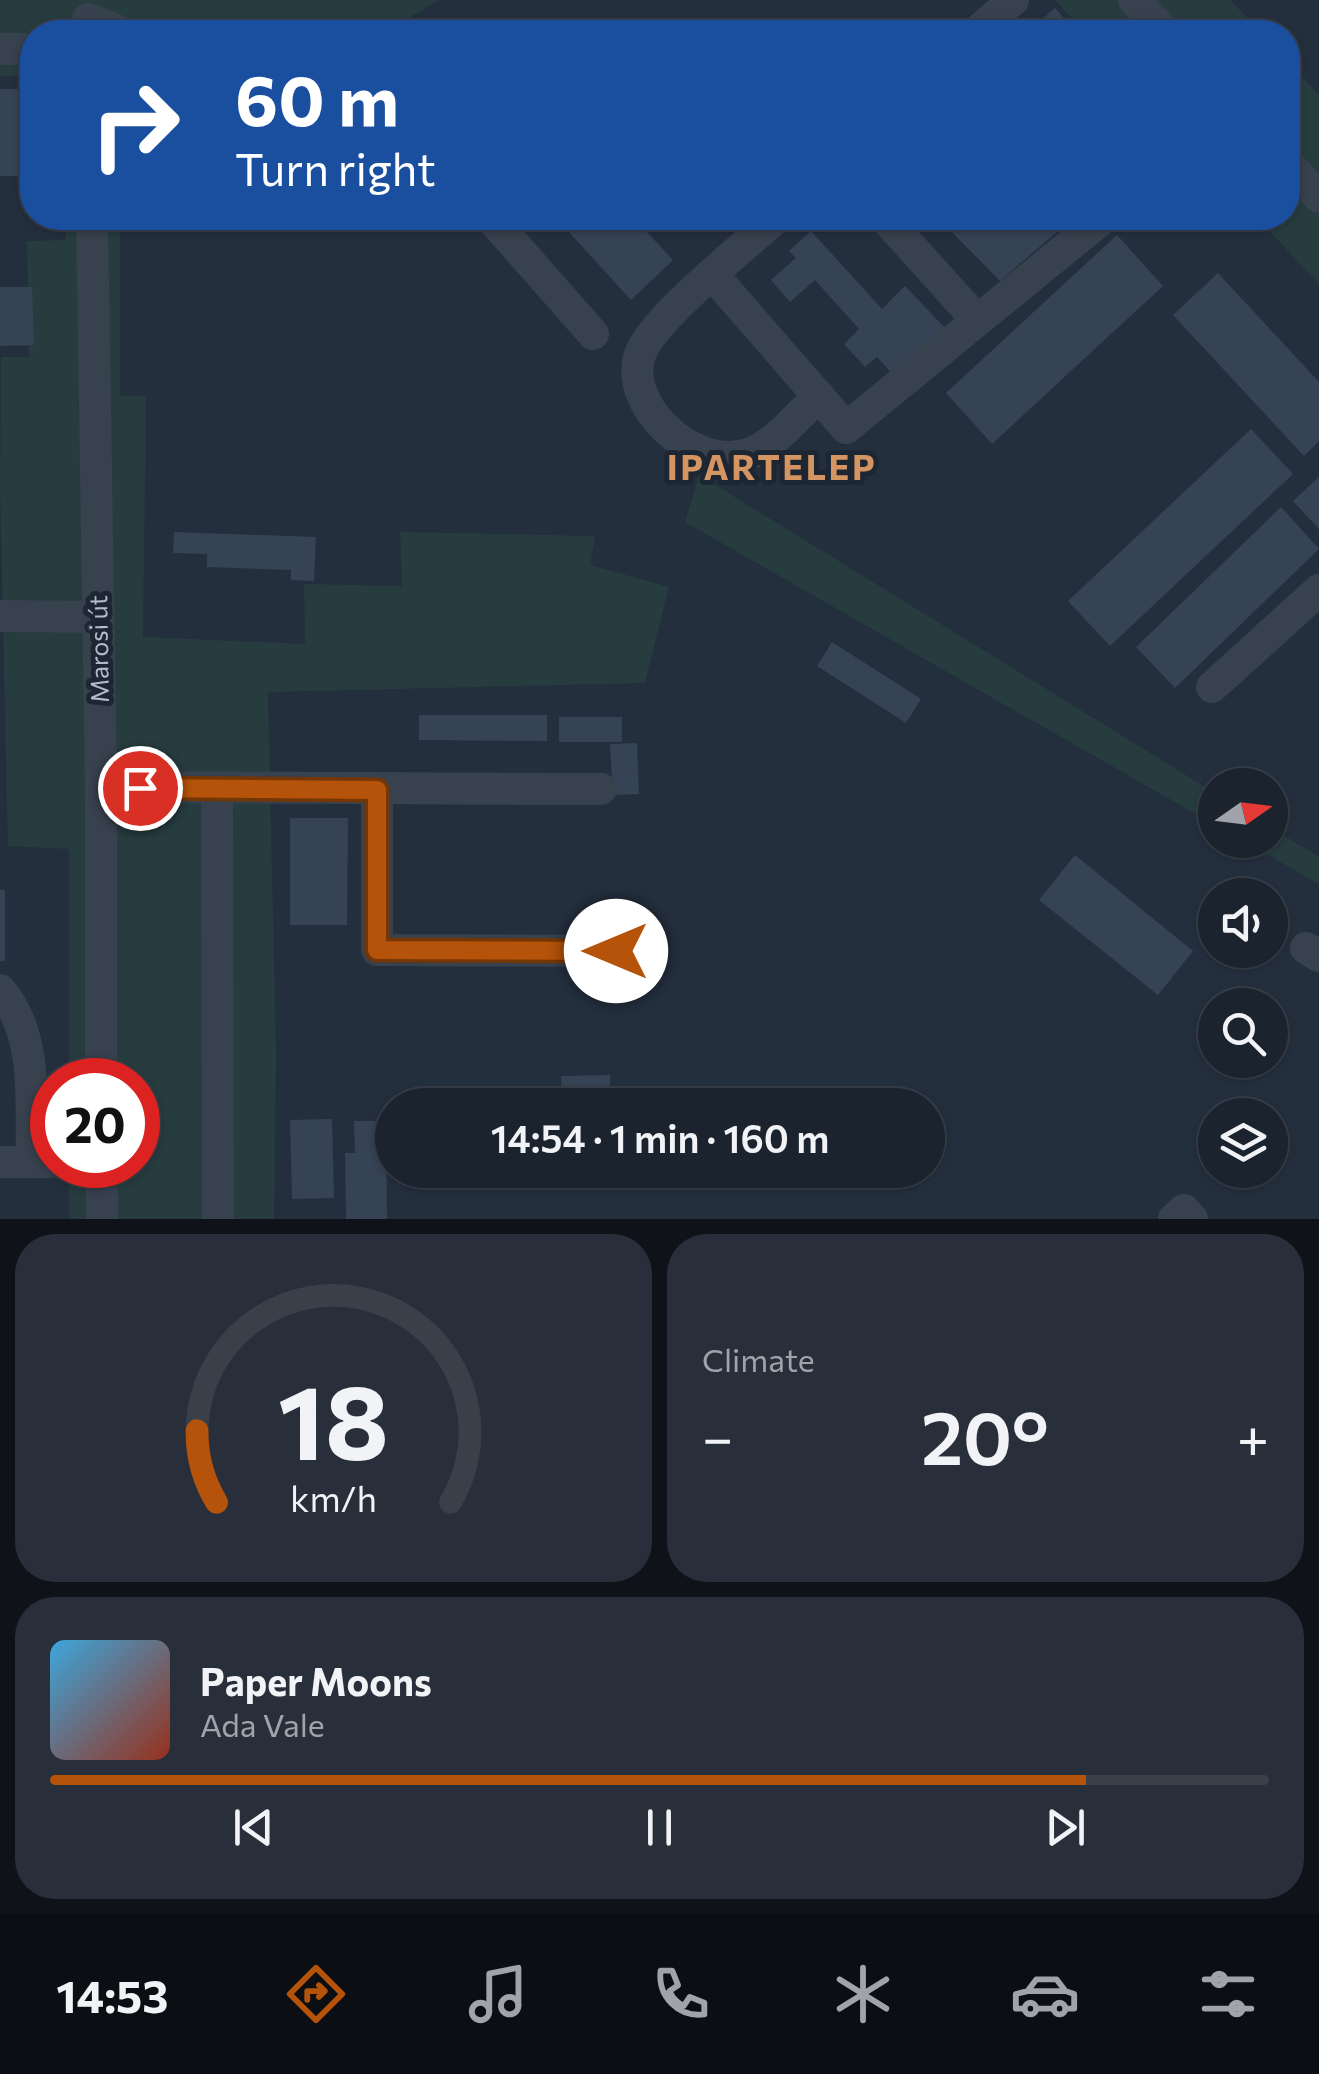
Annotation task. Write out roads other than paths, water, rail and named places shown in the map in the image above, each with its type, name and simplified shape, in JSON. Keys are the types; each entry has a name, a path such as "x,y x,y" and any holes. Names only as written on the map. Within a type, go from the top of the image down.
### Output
{"street":[{"path":"990,20 1012,0"},
{"path":"1134,0 1153,20"},
{"path":"1300,177 1319,197"},
{"name":"Marosi út","path":"92,230 102,1058"},
{"path":"502,230 593,334"},
{"path":"763,230 656,328 637,362 650,411 682,444 716,458 762,448 819,396"},
{"path":"896,230 977,320"},
{"path":"713,275 846,428 1088,230"},
{"path":"1212,687 1319,590"},
{"path":"0,616 98,616"},
{"path":"101,787 601,788"},
{"path":"218,789 218,1219"},
{"path":"377,790 377,950 616,951"},
{"path":"0,990 26,1035 28,1162"},
{"path":"102,1188 102,1219"},
{"path":"1174,1219 1184,1210 1192,1219"}],"district":[{"name":"IPARTELEP","path":"772,465"}]}
